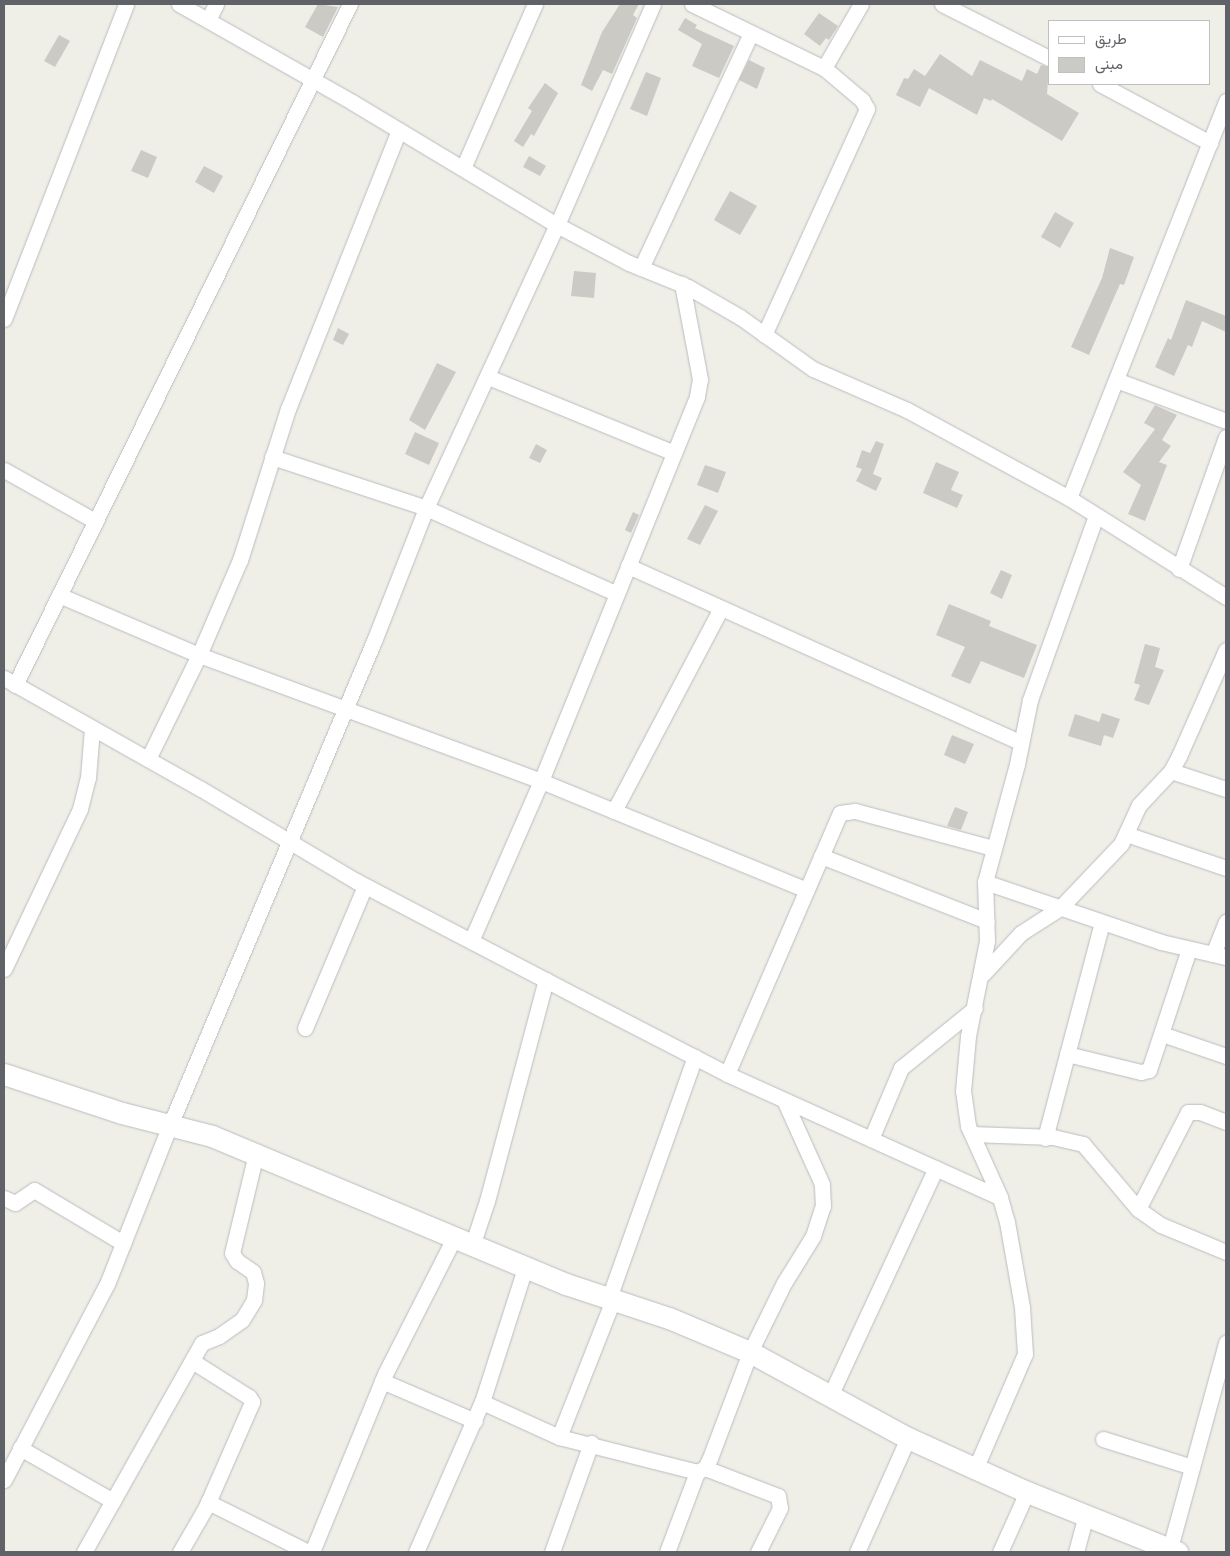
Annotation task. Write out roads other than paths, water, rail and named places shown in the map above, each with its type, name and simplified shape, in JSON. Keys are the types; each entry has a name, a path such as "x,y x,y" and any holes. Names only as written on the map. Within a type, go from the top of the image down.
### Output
{"street":[{"path":"5,313 126,4"},
{"path":"180,4 313,80 557,225 642,268 682,284 824,375 907,410 1069,498 1226,597"},
{"path":"208,20 216,4"},
{"path":"350,4 59,595 9,681 148,759 365,886 727,1074 1000,1197"},
{"path":"463,168 536,4"},
{"path":"4,1480 8,1460 20,1448 107,1284 170,1125 344,710 426,508 557,225 653,4"},
{"path":"692,4 824,68 862,100 867,114 764,335"},
{"path":"824,68 861,4"},
{"path":"942,4 1048,57"},
{"path":"642,268 751,33"},
{"path":"1102,85 1210,143"},
{"path":"1069,498 1226,101"},
{"path":"148,759 199,655 240,560 272,457 398,130"},
{"path":"471,941 541,781 697,396 700,379 682,284"},
{"path":"488,377 674,453"},
{"path":"1116,380 1226,421"},
{"path":"1180,569 1226,436"},
{"path":"272,457 426,508 617,594"},
{"path":"4,470 96,520"},
{"path":"976,1467 1025,1354 1022,1307 1000,1197 972,1134 963,1091 975,1008 982,976 987,921 985,882 1040,668 1096,516"},
{"path":"628,566 1021,743"},
{"path":"59,595 199,655 541,781 807,890"},
{"path":"614,811 721,608"},
{"path":"982,976 1021,933 1060,908 1121,844 1139,806 1171,771 1226,650"},
{"path":"4,969 11,937 80,809 88,778 92,728"},
{"path":"1171,771 1226,789"},
{"path":"727,1074 840,812 846,810 993,848"},
{"path":"1126,834 1226,868"},
{"path":"822,856 987,921"},
{"path":"985,882 1102,922 1219,956 1226,921"},
{"path":"306,1028 365,886"},
{"path":"1045,1138 1102,922"},
{"path":"1067,1054 1146,1072 1153,1063 1190,949"},
{"path":"208,1502 310,1552 382,1381 487,1201 546,980"},
{"path":"871,1139 901,1068 975,1008"},
{"path":"1162,1034 1226,1056"},
{"path":"559,1437 611,1299 695,1057"},
{"path":"4,1074 212,1136 525,1268 669,1318 750,1352 908,1438 976,1467 1027,1492 1174,1550 1192,1467 1226,1343"},
{"path":"668,1552 750,1352 784,1283 813,1236 823,1206 822,1184 784,1100"},
{"path":"1138,1209 1188,1112 1200,1112 1226,1122"},
{"path":"972,1134 1045,1138 1083,1144 1138,1209 1161,1226 1226,1252"},
{"path":"84,1552 202,1343 219,1336 242,1320 254,1300 256,1283 254,1272 237,1261 232,1253 256,1154"},
{"path":"830,1396 936,1168"},
{"path":"4,1198 15,1203 34,1190 123,1243"},
{"path":"416,1552 475,1421 525,1268"},
{"path":"180,1552 208,1502 252,1402 249,1397 192,1361"},
{"path":"382,1381 475,1421"},
{"path":"482,1402 559,1437 701,1470 778,1496 780,1508 758,1552"},
{"path":"857,1552 908,1438"},
{"path":"1103,1439 1192,1467"},
{"path":"552,1552 591,1443"},
{"path":"20,1448 113,1500"},
{"path":"1000,1552 1027,1492"},
{"path":"1076,1552 1086,1515"}]}
